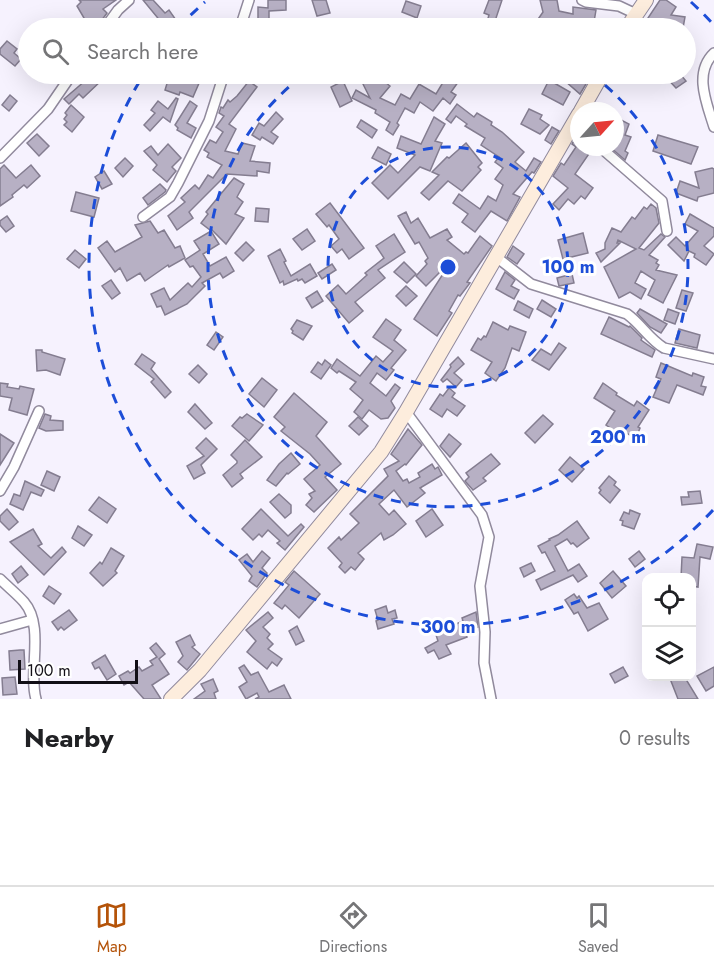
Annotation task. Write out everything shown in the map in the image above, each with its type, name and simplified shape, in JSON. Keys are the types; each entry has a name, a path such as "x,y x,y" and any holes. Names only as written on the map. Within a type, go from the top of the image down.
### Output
{"main road":[{"path":"633,18 646,0"},
{"path":"587,102 597,84"},
{"path":"171,699 200,670 381,452 570,131"}],"street":[{"path":"112,18 129,0"},
{"path":"243,18 249,0"},
{"path":"582,0 619,6 636,14"},
{"path":"714,53 705,65 702,79 714,127"},
{"path":"0,158 40,118 65,84"},
{"path":"143,217 170,197 209,121 221,84"},
{"path":"610,156 662,201 667,231"},
{"path":"495,256 531,284 547,291 587,300 627,314 664,348 714,359"},
{"path":"0,491 14,467 39,411"},
{"path":"406,412 473,502 487,525 489,537 480,586 485,632 484,663 491,699"},
{"path":"0,579 25,602 32,620 36,699"},
{"path":"0,629 32,620"}],"building":[{"path":"79,0 116,0 103,9 107,13 103,18 84,18 77,6 81,2"},
{"path":"143,0 153,0 165,13 169,10 175,18 158,18"},
{"path":"268,0 286,0 286,10 269,11 269,18 258,18 258,7 268,8"},
{"path":"312,0 326,0 330,13 317,16"},
{"path":"489,0 502,0 496,18 488,18 489,15 484,13"},
{"path":"540,0 557,0 559,11 573,14 573,7 596,10 595,18 539,18 543,12"},
{"path":"660,0 666,0 676,7 671,15 685,17 685,18 648,18"},
{"path":"406,1 421,6 417,18 402,12"},
{"path":"7,41 17,49 14,53 18,56 18,62 15,66 0,54 0,49"},
{"path":"81,84 98,84 83,98 79,94 69,104 64,99"},
{"path":"167,84 199,84 193,97 165,90"},
{"path":"247,84 257,87 229,124 236,129 225,151 238,154 242,143 255,146 250,161 270,163 269,173 257,171 257,176 227,174 189,212 193,218 177,230 168,216 185,202 181,198 195,185 199,189 208,175 213,178 222,165 207,157 209,153 204,150 210,140 216,143 223,132 216,127 224,116 219,113 221,107 223,108 228,100 230,102"},
{"path":"344,84 352,101 340,107 331,87"},
{"path":"363,84 387,84 390,86 380,98 395,105 401,94 410,99 419,84 436,94 442,84 457,84 451,92 456,95 450,104 443,98 433,111 420,102 414,113 405,108 393,135 386,130 390,122 375,113 376,110 352,98 356,90 370,98"},
{"path":"547,84 556,84 570,92 563,105 542,94"},
{"path":"568,84 586,84 580,94"},
{"path":"10,95 17,101 9,111 2,105"},
{"path":"176,98 178,99 170,122 163,117 150,131 144,125 155,113 151,110 158,101 168,109"},
{"path":"190,101 197,106 187,123 196,128 191,138 177,130 175,125"},
{"path":"457,104 474,117 477,113 492,122 491,125 524,152 515,162 526,171 534,158 541,162 534,173 532,172 513,194 520,197 507,221 491,211 475,232 462,222 468,214 453,203 459,194 480,209 488,196 496,201 503,185 495,179 503,168 495,162 499,157 481,145 485,138 465,126 467,124 456,116 451,123 446,119"},
{"path":"71,105 84,117 72,132 64,125 67,122 64,119 67,115 65,113"},
{"path":"529,109 542,115 540,119 549,125 540,134 521,124"},
{"path":"276,112 283,119 271,132 278,137 273,144 262,137 260,140 252,135 259,123 264,126"},
{"path":"434,117 445,124 435,141 442,143 430,171 420,167 388,199 372,183 390,165 398,173 415,155 397,148 401,136 421,144"},
{"path":"361,120 377,130 372,138 357,127"},
{"path":"624,122 629,124 625,135 631,137 625,151 628,153 625,160 620,156 624,156"},
{"path":"552,127 559,131 551,144 545,140"},
{"path":"37,134 49,146 39,156 27,143"},
{"path":"658,135 698,147 691,164 653,151"},
{"path":"466,143 482,163 478,167 481,170 462,191 448,181 429,200 421,193 439,175 432,172"},
{"path":"168,144 181,158 172,167 176,171 167,182 153,170 157,165 144,151 151,146 158,155"},
{"path":"378,147 391,154 386,165 372,158"},
{"path":"570,156 587,156 575,174 593,188 585,199 581,196 574,204 568,199 559,210 553,204 568,188 553,176 561,163 564,165"},
{"path":"125,158 133,166 123,177 115,168"},
{"path":"4,165 16,178 31,165 40,176 27,188 24,185 0,206 0,169"},
{"path":"714,169 714,193 698,197 697,201 676,193 680,181 699,188 695,172"},
{"path":"104,171 112,184 102,189 95,177"},
{"path":"234,178 244,184 237,197 243,202 235,214 244,218 226,244 211,229 201,223 208,214 206,212"},
{"path":"160,184 166,190 165,192 148,205 143,198"},
{"path":"76,192 99,198 94,217 71,211"},
{"path":"330,203 364,248 349,259 342,249 337,253 331,246 339,239 329,225 327,227 316,214"},
{"path":"651,204 656,208 659,223 639,248 644,250 661,234 665,237 649,255 658,260 656,263 659,265 656,270 677,275 663,303 648,295 655,280 641,271 635,283 646,289 641,299 630,292 619,298 604,267 636,249 618,240 617,243 620,243 601,262 596,253 605,249 605,243 612,228 621,232 632,217 635,219 644,207 647,209"},
{"path":"256,208 269,209 268,222 255,221"},
{"path":"406,212 411,223 418,218 430,238 447,229 452,237 447,240 464,254 468,253 480,236 492,246 467,282 470,283 460,296 458,295 449,311 452,313 437,336 414,319 443,274 440,272 426,286 416,276 427,264 425,261 428,258 419,242 415,244 398,216"},
{"path":"690,214 714,228 714,236 704,246 714,254 706,265 689,251 684,261 668,245 676,237 685,246 698,231 685,224"},
{"path":"7,216 14,226 6,232 0,225 0,221"},
{"path":"150,221 158,233 164,230 175,248 180,246 185,258 169,267 168,265 145,281 140,273 127,281 120,268 115,272 98,248 107,241 115,252 142,237 135,225"},
{"path":"307,229 315,241 302,250 293,239"},
{"path":"211,231 219,244 203,254 210,266 226,257 234,271 223,278 220,273 202,283 205,286 187,304 165,315 161,306 157,307 151,294 164,288 170,300 188,283 192,287 201,277 185,260 200,250 194,241"},
{"path":"583,233 588,253 563,259 558,240"},
{"path":"394,234 405,252 378,270 385,278 355,302 363,311 349,323 326,296 338,285 346,294 367,275 365,273 384,258 376,246"},
{"path":"246,242 254,250 243,261 235,253"},
{"path":"513,246 524,254 517,264 507,257"},
{"path":"280,249 291,276 310,264 317,276 305,283 302,279 298,281 297,279 284,285 283,281 280,283 268,256"},
{"path":"75,250 86,259 79,268 67,259"},
{"path":"404,262 416,274 407,283 394,272"},
{"path":"332,264 336,270 322,279 318,273"},
{"path":"505,272 515,280 511,286 519,290 514,299 496,289"},
{"path":"572,274 574,283 559,286 557,278"},
{"path":"111,280 120,293 112,299 102,286"},
{"path":"406,286 417,296 406,306 396,296"},
{"path":"682,290 693,293 686,311 676,308"},
{"path":"317,291 323,301 312,308 306,298"},
{"path":"542,300 556,309 551,317 537,309"},
{"path":"518,301 533,309 529,318 514,310"},
{"path":"640,309 667,324 661,333 650,327 637,313"},
{"path":"668,309 679,313 675,324 664,320"},
{"path":"609,317 630,326 642,338 641,340 655,350 652,357 601,334"},
{"path":"386,319 401,330 394,340 406,350 391,368 394,370 386,380 377,373 370,383 386,396 395,384 400,388 391,401 395,408 388,418 381,419 369,410 362,419 354,412 363,400 350,389 356,382 331,368 337,359 360,376 376,356 383,362 393,351 373,337"},
{"path":"297,320 312,326 303,340 292,333 291,329"},
{"path":"493,322 508,330 510,326 526,332 519,351 512,348 505,368 496,381 485,373 492,362 471,350 478,338 481,340 484,336 486,337"},
{"path":"679,329 700,335 697,348 675,343"},
{"path":"216,332 223,337 214,350 207,345"},
{"path":"559,343 566,348 549,370 532,360 541,349 551,355"},
{"path":"36,350 65,359 60,375 46,370 37,371"},
{"path":"142,354 155,363 151,369 171,392 165,398 151,382 154,379 135,364"},
{"path":"458,357 464,364 454,373 462,380 456,387 447,379 443,382 441,380"},
{"path":"325,360 331,365 321,379 311,372 318,362 322,365"},
{"path":"661,363 692,376 693,373 704,377 701,386 706,387 703,395 677,385 669,403 653,397 661,379 656,377"},
{"path":"198,365 207,374 199,383 189,374"},
{"path":"262,378 277,390 264,407 249,394"},
{"path":"0,383 8,384 7,387 19,389 20,386 34,389 27,415 9,410 12,398 0,396"},
{"path":"603,383 617,393 616,395 634,406 637,401 649,410 638,427 640,428 636,438 620,430 618,433 606,425 615,411 594,398"},
{"path":"449,388 455,393 452,397 465,406 457,416 447,409 442,417 430,409 440,394 443,396"},
{"path":"294,393 327,422 316,436 341,464 325,477 337,490 314,512 306,505 312,498 309,494 315,491 304,479 320,465 281,431 285,427 274,417"},
{"path":"195,404 212,423 205,429 188,412"},
{"path":"45,414 51,416 50,420 63,421 63,430 46,431 39,428"},
{"path":"247,414 263,425 249,441 232,426 240,417"},
{"path":"543,415 553,424 535,443 525,433"},
{"path":"358,417 368,426 359,435 349,426"},
{"path":"408,429 422,445 406,465 396,471 403,481 407,479 409,483 420,477 418,473 432,464 435,469 438,467 442,475 420,488 425,493 407,507 394,490 379,504 389,515 394,510 406,524 384,540 381,533 358,553 364,559 355,570 351,567 345,573 339,567 342,563 328,548 339,537 341,540 359,523 350,514 388,476 384,469 399,461 391,454"},
{"path":"0,434 14,443 0,465"},
{"path":"449,434 461,444 450,457 440,446"},
{"path":"206,438 217,449 201,465 205,473 194,479 187,466 204,456 196,448"},
{"path":"245,440 262,457 240,474 243,478 232,487 223,475 237,463 231,455"},
{"path":"291,453 300,464 287,473 276,486 267,480"},
{"path":"491,454 500,464 483,478 486,481 473,490 465,481 469,477 466,473"},
{"path":"570,457 584,469 572,482 559,470"},
{"path":"47,471 60,477 54,491 41,485"},
{"path":"609,476 620,490 610,503 599,493 601,490 599,488"},
{"path":"25,481 44,490 41,496 31,492 23,510 10,504 14,494 20,496"},
{"path":"700,491 702,503 682,505 681,497 689,497 688,492"},
{"path":"279,494 291,505 291,513 285,518 270,502"},
{"path":"99,497 116,509 107,523 89,510"},
{"path":"7,509 18,522 9,530 0,521 0,516"},
{"path":"261,509 288,536 301,524 304,527 285,550 277,543 280,541 268,530 262,537 259,534 253,540 242,529"},
{"path":"432,509 443,525 426,537 416,521"},
{"path":"630,510 640,514 634,529 622,525 623,521 620,520 624,512 629,514"},
{"path":"577,521 589,538 577,547 567,539 555,546 568,571 579,564 587,576 578,582 573,575 541,590 536,580 555,571 545,552 542,553 538,546"},
{"path":"78,526 92,535 84,546 72,538"},
{"path":"33,529 42,544 38,546 51,558 62,547 66,552 44,575 10,542"},
{"path":"697,544 713,547 710,559 700,557 698,587 696,587 696,573 681,573 682,557 694,558"},
{"path":"111,548 124,556 115,571 117,573 103,586 90,573 100,562 102,564"},
{"path":"262,551 270,558 262,568 267,573 257,587 249,581 252,576 239,560 247,554 253,562"},
{"path":"639,551 645,559 635,567 629,559"},
{"path":"531,563 535,571 524,577 520,568"},
{"path":"21,566 28,575 18,583 12,574"},
{"path":"294,571 320,594 299,618 285,605 282,609 274,603 289,585 285,582"},
{"path":"613,571 626,586 612,598 600,583"},
{"path":"49,586 61,594 54,604 43,596"},
{"path":"574,594 577,598 579,596 587,608 599,603 608,619 588,631 578,612 574,614 565,600"},
{"path":"386,606 388,613 395,610 397,618 392,619 394,624 378,629 375,610"},
{"path":"69,610 77,620 64,630 61,627 58,630 52,622"},
{"path":"268,612 273,618 263,627 270,634 267,638 273,644 268,649 282,659 277,666 272,662 267,669 247,652 256,641 246,630"},
{"path":"476,612 478,627 465,632 467,637 446,645 451,654 439,659 434,650 428,653 425,648 438,641 436,635"},
{"path":"297,626 304,641 296,645 289,631"},
{"path":"190,635 195,645 192,647 200,654 187,670 178,662 183,656 176,642"},
{"path":"156,643 165,654 159,659 169,674 152,685 161,699 144,699 129,682 124,685 119,676 139,667 142,671 153,665 150,661 157,657 150,648"},
{"path":"24,650 25,669 10,670 9,651"},
{"path":"105,655 116,674 107,680 99,667 95,669 92,663"},
{"path":"244,665 251,675 258,672 269,692 284,685 291,699 255,699 259,697 257,693 246,699 239,687 247,682 239,668"},
{"path":"623,667 628,676 615,683 610,674"},
{"path":"714,667 714,686 706,691 697,676"},
{"path":"15,677 17,694 3,695 2,678"},
{"path":"213,679 218,691 214,693 216,699 194,699 205,691 201,684"},
{"path":"671,681 687,681 698,699 678,699"}]}
